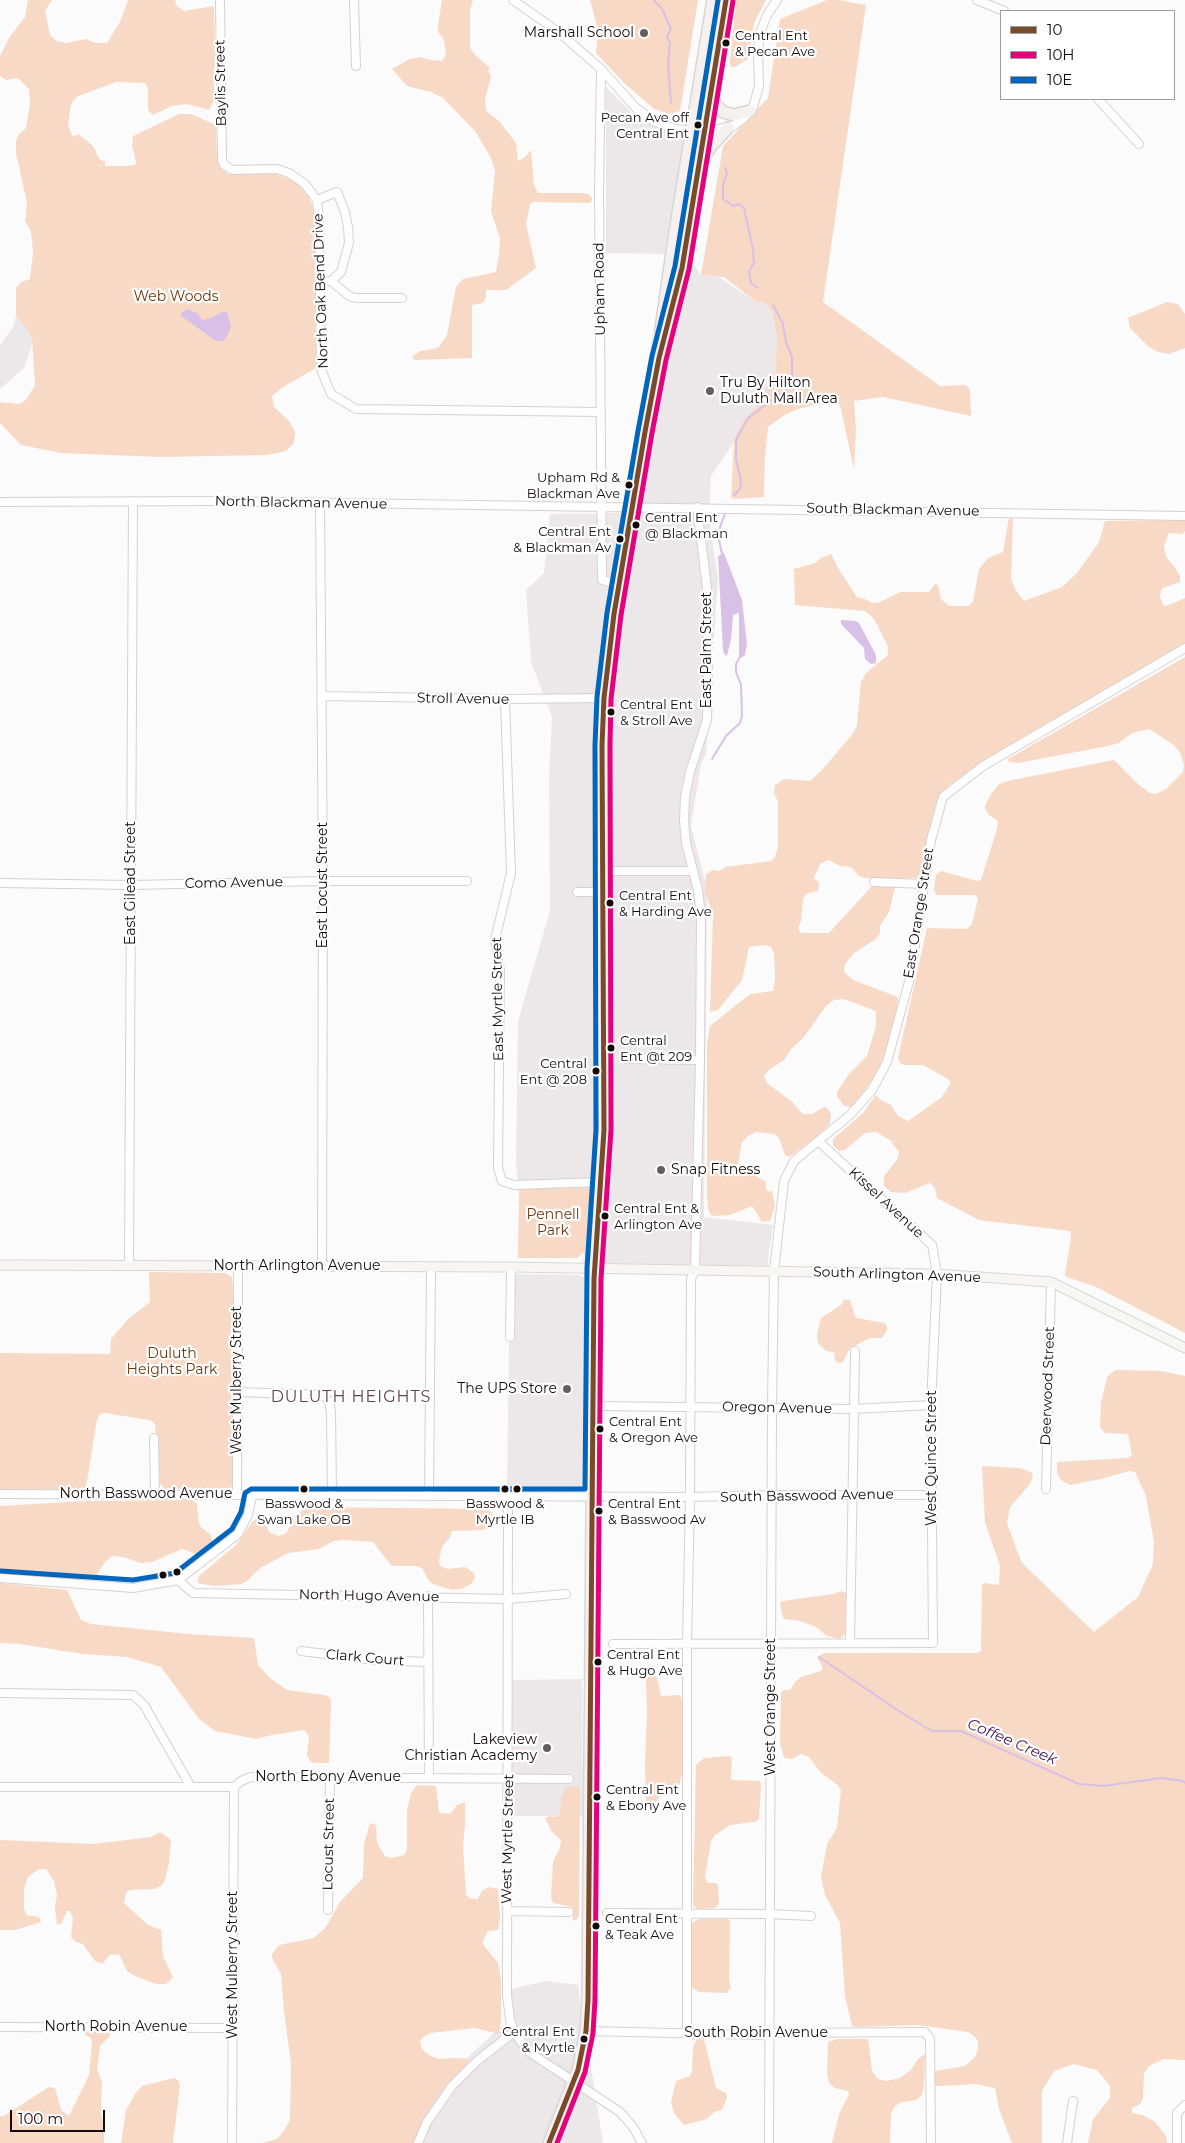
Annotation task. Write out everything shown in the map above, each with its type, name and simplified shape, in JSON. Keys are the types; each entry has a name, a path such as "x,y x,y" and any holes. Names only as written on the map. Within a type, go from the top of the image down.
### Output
{"highway":[{"path":"659,358 662,314 713,0"},
{"path":"549,2143 574,2083 586,2031 590,1946 594,1268 602,1182 604,1130 602,745 604,698 610,644 632,509 659,358 680,274 726,0"},
{"path":"711,92 716,105 723,112 734,115 750,111"},
{"path":"699,168 711,146 728,128"}],"main road":[{"name":"North Arlington Avenue","path":"0,1265 594,1268"},
{"name":"South Arlington Avenue","path":"594,1268 936,1274 1051,1282 1185,1348"}],"street":[{"name":"Baylis Street","path":"220,0 222,160 224,165"},
{"path":"354,0 356,66"},
{"path":"513,0 561,34 601,70 635,107 653,121 669,128 691,132 705,132 728,128 737,124 750,111 758,92 760,34 767,15 778,0"},
{"path":"977,0 1002,10"},
{"name":"Upham Road","path":"601,70 599,191 602,580 619,584"},
{"path":"1099,100 1139,144"},
{"name":"North Oak Bend Drive","path":"224,165 233,170 277,169 289,173 305,184 316,200 320,220 320,369 331,394 356,409 601,412"},
{"path":"316,200 338,192 348,228 349,243 342,272 331,281"},
{"path":"319,280 331,281 342,292 356,298 402,298"},
{"name":"North Blackman Avenue","path":"0,502 133,501 602,508"},
{"name":"East Gilead Street","path":"129,1265 133,501"},
{"name":"East Locust Street","path":"320,504 323,881 322,1266"},
{"name":"South Blackman Avenue","path":"602,508 697,507 1185,516"},
{"name":"East Palm Street","path":"687,2033 686,1644 690,1497 691,1279 696,1270 701,916 698,890 686,843 685,797 690,772 706,720 708,684 706,588 697,507"},
{"name":"East Orange Street","path":"774,1271 784,1181 794,1161 850,1115 872,1090 887,1062 910,978 931,840 943,797 983,766 1185,648"},
{"name":"Stroll Avenue","path":"322,696 505,700 604,698"},
{"name":"East Myrtle Street","path":"505,700 511,873 495,940 500,971 498,1168 502,1181 514,1185 602,1182"},
{"path":"603,871 692,871"},
{"name":"Como Avenue","path":"0,883 131,884 467,881"},
{"path":"874,882 924,884"},
{"path":"576,892 603,892"},
{"path":"625,1059 700,1060"},
{"name":"Kissel Avenue","path":"818,1140 932,1245 936,1274"},
{"name":"West Mulberry Street","path":"237,1495 238,1266"},
{"path":"429,1496 431,1267"},
{"path":"510,1336 511,1267"},
{"name":"West Orange Street","path":"769,2143 768,2034 774,1271"},
{"name":"West Quince Street","path":"850,1642 933,1643 931,1405 936,1274"},
{"name":"Deerwood Street","path":"1046,1489 1051,1282"},
{"path":"613,1644 850,1642 855,1351"},
{"path":"238,1392 323,1395 329,1402 331,1412 332,1495"},
{"name":"Oregon Avenue","path":"593,1406 853,1409 931,1405"},
{"path":"154,1438 155,1495"},
{"name":"North Basswood Avenue","path":"0,1494 592,1497"},
{"name":"South Basswood Avenue","path":"592,1497 932,1495"},
{"path":"0,1578 133,1588 178,1580 238,1534 248,1515 252,1496"},
{"name":"West Myrtle Street","path":"508,1497 509,1779 507,1997 514,2032"},
{"name":"North Hugo Avenue","path":"178,1580 193,1593 508,1599 566,1594"},
{"path":"428,1596 429,1777"},
{"name":"Clark Court","path":"301,1651 366,1660 428,1662"},
{"path":"0,1693 133,1695 144,1705 191,1788"},
{"name":"Locust Street","path":"328,1910 330,1777"},
{"name":"North Ebony Avenue","path":"0,1788 234,1787 247,1778 429,1777 569,1779"},
{"name":"West Mulberry Street","path":"232,2143 234,1787"},
{"path":"507,1911 570,1912"},
{"path":"607,1913 811,1916"},
{"name":"North Robin Avenue","path":"0,2026 232,2028"},
{"name":"South Robin Avenue","path":"586,2031 768,2034 926,2032 930,2039 931,2143"},
{"path":"418,2143 432,2115 452,2086 477,2061 514,2032 529,2052 620,2112 633,2127 642,2143"},
{"path":"1067,2143 1073,2101"},
{"path":"1177,2143 1177,2113 1185,2105"}],"shaded area":[{"path":"606,87 635,116 686,139 672,223 700,275 719,277 756,302 785,305 783,371 711,476 709,519 718,579 706,754 701,764 691,826 707,889 704,1217 773,1225 767,1266 583,1263 591,1193 519,1189 516,1164 518,1021 550,911 549,778 552,717 531,662 526,590 544,573 550,514 623,513 666,254 606,253"},
{"path":"187,309 197,313 202,320 209,319 222,312 227,312 231,327 227,336 223,341 216,341 181,316 182,312"},
{"path":"16,316 29,332 32,339 31,348 24,368 0,389 0,345 13,327"},
{"path":"724,553 742,600 747,644 745,655 741,658 739,655 739,613 733,615 727,656 724,654 723,649 718,556"},
{"path":"841,620 859,623 876,655 876,663 871,664 865,659 864,648 841,624"},
{"path":"514,1274 579,1275 584,1278 584,1481 580,1489 507,1490 509,1342 513,1338"},
{"name":"Lakeview Christian Academy","path":"582,1679 583,1816 511,1816 512,1680"},
{"path":"546,1981 578,1985 603,2143 407,2143 420,2113 458,2066 502,2026 514,2020 510,2003 511,1989"}],"green space":[{"name":"Web Woods","path":"28,0 52,0 45,11 50,35 56,41 66,43 86,39 95,43 107,43 120,22 128,0 175,0 177,6 184,11 214,6 214,100 209,110 187,104 172,106 153,115 148,110 148,88 145,83 116,82 76,97 71,104 68,126 73,137 78,134 93,146 100,160 105,161 105,166 126,166 135,165 136,162 132,145 133,136 179,114 191,114 216,125 217,158 219,166 228,174 276,174 296,182 308,196 314,218 316,368 283,387 272,396 274,407 289,421 295,432 294,443 286,451 267,455 160,457 61,453 21,445 0,423 0,402 19,404 26,400 35,385 32,339 29,332 16,316 16,288 21,282 30,279 33,253 31,232 25,221 27,203 16,153 16,141 19,134 26,128 30,104 29,89 18,78 6,80 0,76 0,56 9,38 25,17"},
{"path":"442,0 473,0 470,10 470,47 474,54 490,68 488,70 491,77 485,99 486,111 499,121 516,143 518,161 531,150 534,185 538,193 582,193 588,194 592,198 591,203 534,202 530,204 526,224 536,268 506,290 486,290 486,297 483,303 472,305 472,358 415,360 412,357 420,351 438,348 447,335 456,287 463,279 496,272 499,255 500,238 491,212 495,172 491,158 475,131 443,98 431,92 407,86 392,69 410,59 420,57 442,61 446,55 444,40 438,32 438,25"},
{"name":"Marshall School","path":"590,0 698,0 680,111 670,114 654,109 624,83 596,53 598,30"},
{"path":"736,0 766,0 754,23 748,59 735,67 731,67 730,62"},
{"path":"827,0 839,0 866,5 823,302 940,386 966,385 970,390 971,416 883,397 854,401 856,430 854,469 840,405 830,401 798,409 783,416 768,427 764,497 736,499 731,498 734,440 742,423 757,406 776,371 777,337 773,313 765,303 756,302 724,277 701,275 723,146 768,98 780,19"},
{"path":"1167,302 1178,304 1185,314 1185,348 1169,354 1158,352 1149,347 1130,328 1128,318"},
{"path":"1013,518 1011,579 1015,589 1024,601 1062,587 1077,573 1099,542 1105,521 1185,520 1185,531 1182,534 1169,533 1164,546 1166,557 1180,576 1180,582 1163,588 1160,597 1163,605 1166,606 1185,598 1185,644 1026,735 950,784 936,803 919,878 865,878 859,876 851,867 840,866 829,860 820,864 814,878 819,883 818,891 806,894 803,899 801,921 798,928 801,933 829,933 872,886 893,886 895,888 889,912 880,926 880,933 876,939 854,953 845,964 844,969 845,973 853,980 898,997 896,1020 886,1054 877,1073 854,1106 843,1105 837,1096 837,1092 849,1074 867,1056 876,1026 876,1011 844,999 834,1000 826,1006 784,1060 770,1069 764,1076 767,1083 791,1101 803,1114 812,1114 824,1107 827,1108 831,1114 830,1124 815,1138 789,1157 785,1155 779,1138 774,1134 756,1132 748,1136 742,1142 737,1170 741,1174 756,1176 766,1182 766,1189 769,1192 772,1190 775,1206 770,1221 762,1222 752,1206 730,1215 713,1216 708,1208 707,1198 707,1044 710,1026 750,994 773,991 775,979 774,954 771,947 766,945 749,947 742,980 718,1010 710,1012 713,914 705,892 706,874 726,867 771,861 775,857 778,847 778,802 774,793 775,785 784,779 810,781 823,769 855,731 861,682 866,673 888,655 888,647 874,619 865,611 795,605 794,569 815,563 831,554 857,597 872,603 880,602 901,592 929,592 935,584 938,585 941,599 949,606 968,606 973,602 979,569 988,558 1003,552 1009,519"},
{"path":"1185,657 1185,1333 1096,1287 1067,1277 1065,1275 1071,1237 1070,1231 979,1220 937,1198 935,1188 930,1183 905,1193 891,1192 884,1186 884,1176 897,1160 899,1152 890,1140 876,1132 865,1133 845,1150 839,1151 833,1145 833,1139 863,1113 876,1095 891,1105 898,1116 908,1121 941,1098 951,1083 948,1079 923,1065 904,1065 900,1063 898,1058 927,928 967,929 972,924 978,899 975,895 936,895 934,889 936,875 941,871 977,881 981,880 998,821 989,815 985,808 991,794 999,784 1114,760 1139,785 1150,793 1156,794 1166,789 1183,772 1184,765 1180,753 1174,745 1149,729 1132,733 1119,743 1108,746 1018,763 1009,762 1008,759"},
{"name":"Pennell Park","path":"588,1188 591,1193 585,1251 577,1258 518,1258 519,1189"},
{"name":"Duluth Heights Park","path":"149,1272 225,1273 232,1277 234,1307 233,1483 231,1488 165,1489 160,1484 155,1424 150,1420 104,1413 100,1414 97,1419 85,1494 0,1494 0,1353 110,1354 111,1339 128,1319 150,1302"},
{"path":"844,1300 850,1300 857,1318 884,1323 887,1326 887,1330 882,1338 870,1338 850,1348 843,1362 838,1363 835,1360 834,1352 826,1351 818,1343 817,1334 821,1318 841,1305"},
{"path":"1115,1370 1162,1371 1185,1376 1185,2060 1164,2059 1149,2066 1144,2073 1143,2098 1140,2104 1132,2108 1132,2113 1143,2115 1155,2122 1166,2136 1167,2143 1088,2143 1093,2119 1110,2098 1110,2086 1097,2070 1074,2064 1054,2071 1042,2091 1042,2143 1012,2143 999,2109 995,2088 975,2084 935,2086 933,2083 933,2073 935,2071 965,2066 975,2057 978,2041 974,2036 968,2032 917,2025 852,2026 845,1996 840,1923 825,1895 821,1877 827,1844 837,1828 841,1791 838,1785 821,1773 809,1757 801,1754 792,1759 784,1758 780,1743 781,1692 790,1690 801,1677 821,1671 823,1668 817,1657 824,1653 978,1653 981,1651 982,1585 984,1583 999,1585 1000,1566 985,1522 982,1466 1019,1468 1031,1472 1033,1477 1030,1484 1010,1507 1007,1523 1016,1548 1022,1563 1094,1632 1138,1597 1153,1564 1154,1542 1146,1496 1135,1472 1129,1471 1070,1485 1061,1480 1057,1473 1057,1462 1128,1458 1132,1455 1128,1434 1105,1433 1100,1427 1101,1403 1107,1377"},
{"path":"192,1500 197,1504 199,1523 211,1535 213,1545 196,1554 182,1549 152,1562 141,1563 123,1557 112,1556 105,1562 93,1580 88,1581 0,1573 0,1506 85,1501"},
{"path":"306,1507 487,1509 492,1513 494,1520 489,1528 482,1530 452,1531 442,1547 439,1561 440,1566 448,1569 465,1567 474,1573 475,1578 471,1584 461,1589 452,1590 433,1584 429,1581 422,1568 391,1565 373,1542 343,1540 334,1541 319,1549 288,1553 260,1568 247,1581 241,1584 215,1586 197,1583 199,1576 237,1544 256,1519 263,1520 270,1533 279,1536 286,1533 299,1513"},
{"path":"0,1583 67,1590 81,1620 91,1624 188,1634 254,1638 258,1665 270,1678 287,1690 325,1695 330,1698 329,1763 314,1763 310,1761 307,1755 309,1736 304,1730 256,1739 215,1731 199,1719 161,1667 127,1657 83,1654 19,1644 0,1643"},
{"path":"841,1591 846,1593 845,1634 840,1639 827,1636 816,1627 800,1621 784,1619 782,1615 780,1603 783,1601 833,1594"},
{"path":"653,1674 656,1676 661,1696 680,1695 683,1705 682,1773 678,1791 659,1797 655,1804 651,1806 647,1804 646,1799 646,1683 648,1677"},
{"path":"730,1756 732,1759 731,1780 760,1781 759,1819 754,1822 730,1825 714,1836 711,1841 705,1877 708,1883 716,1883 718,1885 719,1904 715,1908 698,1909 694,1907 693,1901 696,1765 704,1758"},
{"path":"417,1785 436,1786 439,1812 442,1814 451,1813 457,1805 465,1802 463,1846 466,1895 471,1899 478,1899 482,1891 488,1887 498,1889 500,1918 498,1930 488,1931 482,1943 498,1963 501,1981 499,2034 475,2028 430,2033 423,2037 420,2042 422,2049 429,2055 439,2059 468,2059 469,2062 444,2088 428,2111 414,2143 262,2143 277,2139 290,2120 291,2064 281,1974 272,1958 272,1954 279,1945 314,1938 326,1927 340,1902 363,1878 364,1844 370,1823 376,1825 377,1843 385,1856 392,1858 404,1855 407,1850 407,1811 411,1793"},
{"path":"566,1787 579,1787 580,1792 579,1916 573,1921 572,1907 553,1903 551,1897 553,1862 561,1840 552,1832 545,1818 549,1816 556,1817 560,1814 561,1798"},
{"path":"162,1833 171,1840 165,1880 161,1886 154,1889 130,1890 126,1893 124,1903 148,1925 161,1930 163,1956 173,1977 166,1984 156,1984 133,1975 127,1971 119,1954 110,1955 102,1964 95,1961 83,1944 76,1942 71,1937 73,1918 70,1911 67,1911 61,1924 57,1924 55,1906 57,1895 54,1881 46,1869 39,1869 28,1877 24,1889 24,1909 27,1915 39,1917 41,1922 15,1930 0,1930 0,1840 94,1844 151,1837"},
{"path":"699,1919 728,1919 730,1922 729,1980 731,1988 726,1993 699,1992 691,1987 692,1923"},
{"path":"86,2031 109,2033 110,2036 100,2046 97,2070 102,2081 101,2114 104,2126 104,2143 0,2143 0,2116 4,2116 49,2087 55,2088 61,2110 69,2116 89,2075 92,2041 90,2037 85,2035"},
{"path":"697,2038 704,2039 716,2088 726,2093 727,2098 722,2110 714,2112 707,2119 684,2125 674,2113 671,2102 676,2081 690,2076 692,2072 693,2047"},
{"path":"837,2039 868,2039 872,2071 878,2079 886,2081 900,2078 911,2070 918,2059 925,2054 924,2088 921,2096 916,2100 902,2102 895,2106 891,2114 890,2143 832,2143 839,2114 849,2094 848,2091 835,2088 829,2083 827,2074 828,2042"},
{"path":"174,2078 178,2080 180,2085 173,2143 121,2143 126,2110 135,2094 142,2086"}],"waterway":[{"path":"654,0 662,9 671,29 667,37 670,43 668,64 671,103"},
{"path":"725,168 727,173 723,185 723,199 733,206 739,204 744,208 753,249 754,263 749,271 751,283 758,288"},
{"path":"734,495 740,489 741,481 736,459 736,440 748,418 788,388 792,379 792,357 786,342 783,324 773,305"},
{"path":"722,554 719,540 720,527 725,514"},
{"path":"712,759 726,736 740,723 742,716 741,685 736,672 736,664 741,655"},
{"name":"Coffee Creek","path":"819,1657 932,1731 961,1731 1079,1784 1104,1786 1161,1778 1183,1781 1185,1783"}],"transit line":[{"name":"10E","path":"1,1571 133,1580 175,1573 232,1529 241,1512 245,1493 251,1489 585,1489 587,1268 596,1130 595,745 597,697 607,613 638,431 652,356 675,266 718,0"},
{"name":"10","path":"549,2143 578,2070 586,2031 588,2000 594,1279 604,1130 602,745 604,698 614,614 645,432 659,358 682,268 726,0"},
{"name":"10H","path":"557,2143 585,2072 593,2033 595,2000 601,1279 611,1130 611,699 621,615 652,433 666,360 689,269 733,1"}],"place":[{"name":"Marshall School","path":"644,33"},
{"name":"Central Ent & Pecan Ave","path":"726,43"},
{"name":"Pecan Ave off Central Ent","path":"698,125"},
{"name":"Tru By Hilton Duluth Mall Area","path":"710,391"},
{"name":"Upham Rd & Blackman Ave","path":"629,485"},
{"name":"Central Ent @ Blackman","path":"636,525"},
{"name":"Central Ent & Blackman Av","path":"620,539"},
{"name":"Central Ent & Stroll Ave","path":"611,712"},
{"name":"Central Ent & Harding Ave","path":"610,903"},
{"name":"Central Ent @t 209","path":"611,1048"},
{"name":"Central Ent @ 208","path":"596,1071"},
{"name":"Snap Fitness","path":"661,1170"},
{"name":"Central Ent & Arlington Ave","path":"605,1216"},
{"name":"The UPS Store","path":"567,1389"},
{"name":"Central Ent & Oregon Ave","path":"600,1429"},
{"name":"Basswood & Swan Lake OB","path":"304,1489"},
{"name":"Basswood & Myrtle IB","path":"505,1489"},
{"name":"Central Ent & Basswood Av","path":"599,1511"},
{"name":"Central Ent & Hugo Ave","path":"598,1662"},
{"name":"Lakeview Christian Academy","path":"547,1748"},
{"name":"Central Ent & Ebony Ave","path":"597,1797"},
{"name":"Central Ent & Teak Ave","path":"596,1926"},
{"name":"Central Ent & Myrtle","path":"584,2039"}],"district":[{"name":"DULUTH HEIGHTS","path":"351,1397"}]}
